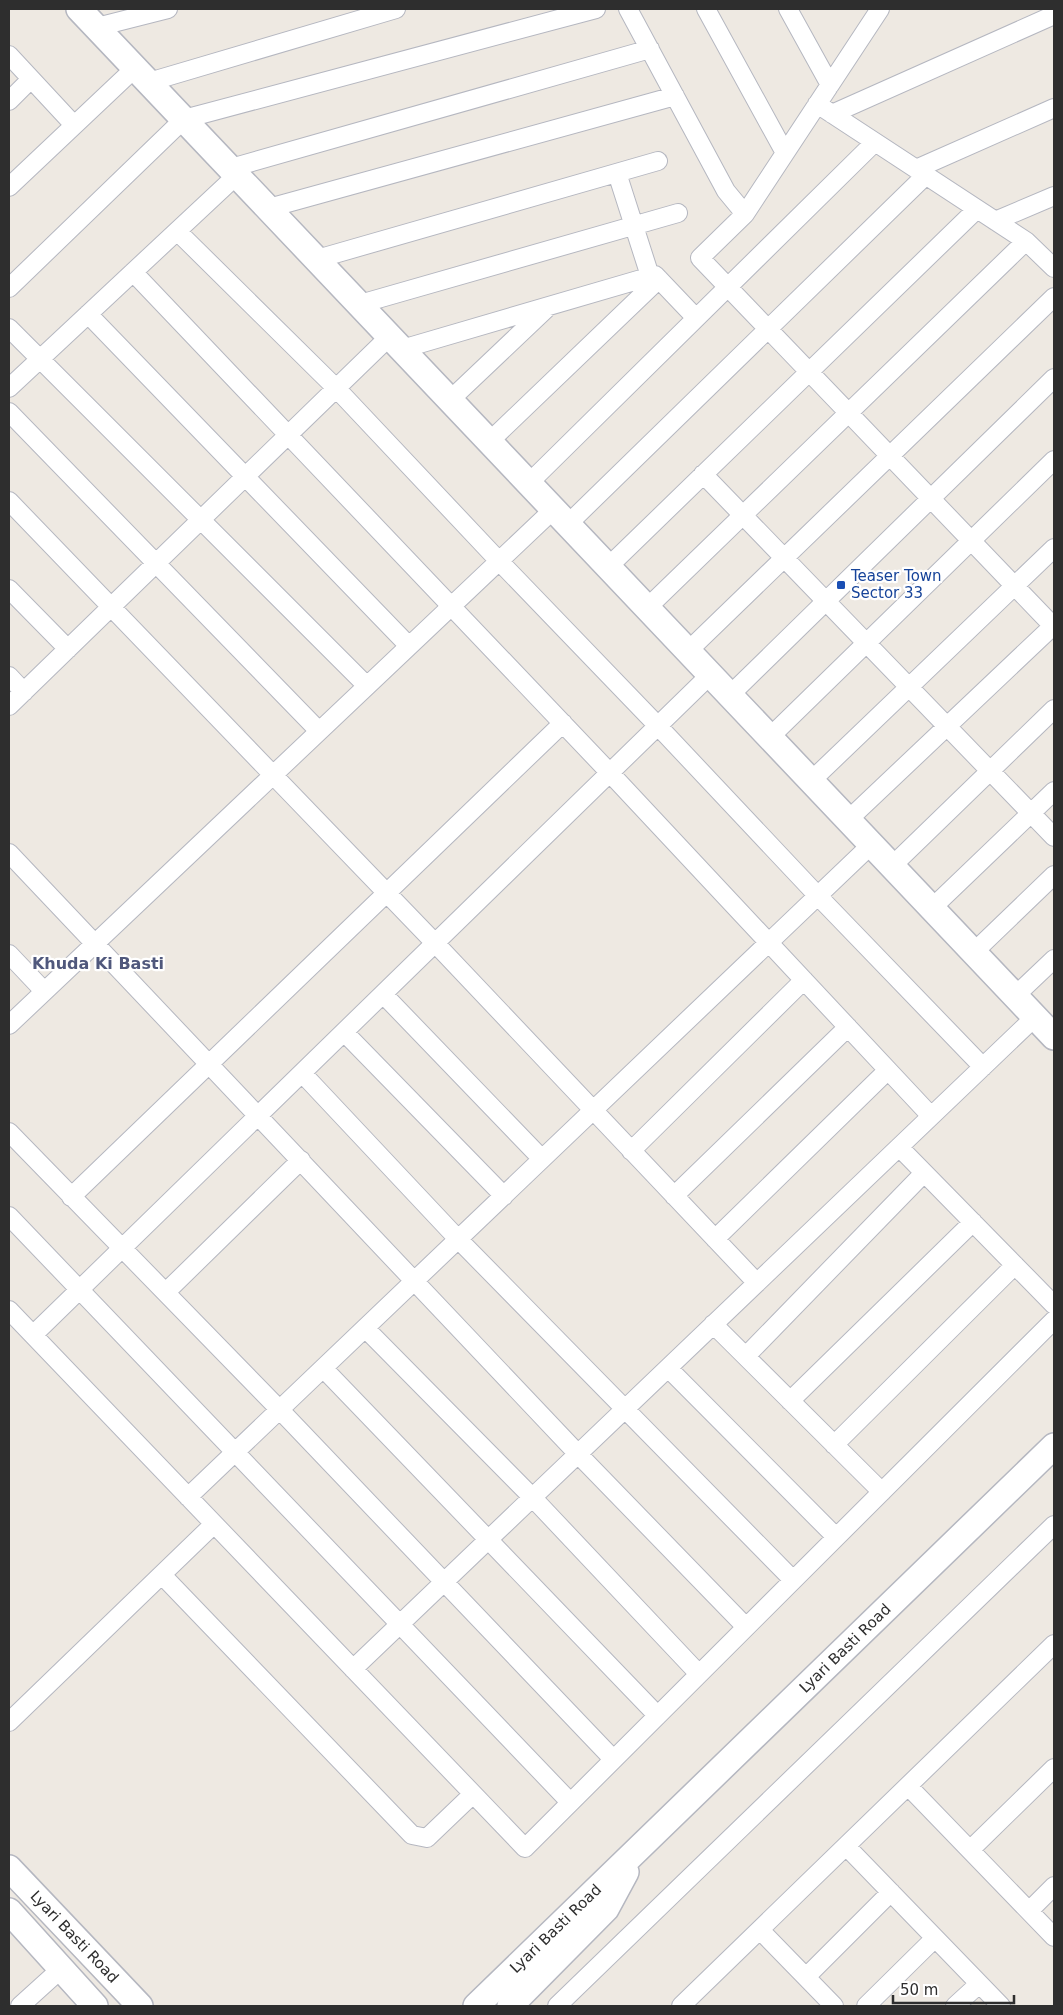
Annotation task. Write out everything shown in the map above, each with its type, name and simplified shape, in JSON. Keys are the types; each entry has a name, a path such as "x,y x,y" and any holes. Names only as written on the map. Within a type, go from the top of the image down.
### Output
{"street":[{"path":"79,9 1054,1037"},
{"path":"97,27 168,9"},
{"path":"9,187 74,125 142,75 396,9"},
{"path":"9,288 184,119 596,9"},
{"path":"628,9 726,191 745,214"},
{"path":"706,9 785,153"},
{"path":"788,9 830,85"},
{"path":"848,820 1054,626 700,258 745,214 830,85 874,12"},
{"path":"832,114 1054,15"},
{"path":"9,388 177,231 234,172 650,49"},
{"path":"9,55 74,125"},
{"path":"9,101 31,79"},
{"path":"269,208 675,96"},
{"path":"817,104 996,221 1026,242 1054,268"},
{"path":"9,1025 498,561 561,516 768,329 921,172 1054,108"},
{"path":"529,483 875,142"},
{"path":"317,259 658,161"},
{"path":"617,173 634,226 654,277 696,318"},
{"path":"996,221 1054,196"},
{"path":"608,566 977,209"},
{"path":"360,304 678,213"},
{"path":"177,231 336,388 498,561 983,1067"},
{"path":"647,608 1026,242"},
{"path":"133,272 563,723 932,1116"},
{"path":"9,706 336,388 396,343 548,306 654,277"},
{"path":"490,441 654,277"},
{"path":"688,651 1054,298"},
{"path":"450,400 548,306"},
{"path":"88,314 410,646"},
{"path":"9,328 367,686"},
{"path":"730,695 1054,378"},
{"path":"9,412 319,731"},
{"path":"770,738 1054,460"},
{"path":"704,474 1054,837"},
{"path":"9,501 435,943 757,1283"},
{"path":"811,781 1054,548"},
{"path":"9,589 68,649"},
{"path":"33,1335 710,674"},
{"path":"9,676 24,692"},
{"path":"892,866 1054,709"},
{"path":"71,1197 563,723"},
{"path":"932,908 1054,791"},
{"path":"188,1497 872,844"},
{"path":"9,854 578,1454 746,1627"},
{"path":"974,952 1054,875"},
{"path":"9,954 44,991"},
{"path":"1016,996 1054,959"},
{"path":"631,1151 804,980"},
{"path":"383,994 542,1159"},
{"path":"353,1669 1035,1017"},
{"path":"674,1196 848,1027"},
{"path":"344,1032 504,1196"},
{"path":"715,1239 888,1070"},
{"path":"302,1073 458,1239 793,1580"},
{"path":"9,1132 280,1410 613,1759"},
{"path":"899,1147 1054,1305"},
{"path":"166,1292 301,1160"},
{"path":"746,1356 924,1172"},
{"path":"9,1216 570,1802"},
{"path":"790,1401 973,1222"},
{"path":"834,1444 1015,1265"},
{"path":"9,1310 524,1848 1054,1320"},
{"path":"713,1324 882,1492"},
{"path":"365,1328 532,1497 698,1674"},
{"path":"323,1368 657,1715"},
{"path":"668,1368 836,1537"},
{"name":"Lyari Basti Road","path":"476,2006 1054,1446"},
{"path":"9,1722 214,1524"},
{"path":"557,2006 1054,1525"},
{"path":"162,1575 412,1835 427,1838 473,1794"},
{"path":"681,2006 1054,1644"},
{"path":"970,1850 1054,1768"},
{"path":"908,1786 1054,1937"},
{"path":"846,1846 1001,2006"},
{"name":"Lyari Basti Road","path":"510,2006 606,1909 636,1852"},
{"name":"Lyari Basti Road","path":"9,1868 140,2006"},
{"path":"1029,1911 1054,1886"},
{"path":"806,1977 891,1892"},
{"name":"Lyari Basti Road","path":"9,1911 95,2006"},
{"path":"760,1930 834,2006"},
{"path":"866,2006 935,1938"},
{"path":"20,2006 62,1968"},
{"path":"956,2006 979,1984"}],"place":[{"name":"Teaser Town Sector 33","path":"841,585"}],"district":[{"name":"Khuda Ki Basti","path":"98,963"}]}
